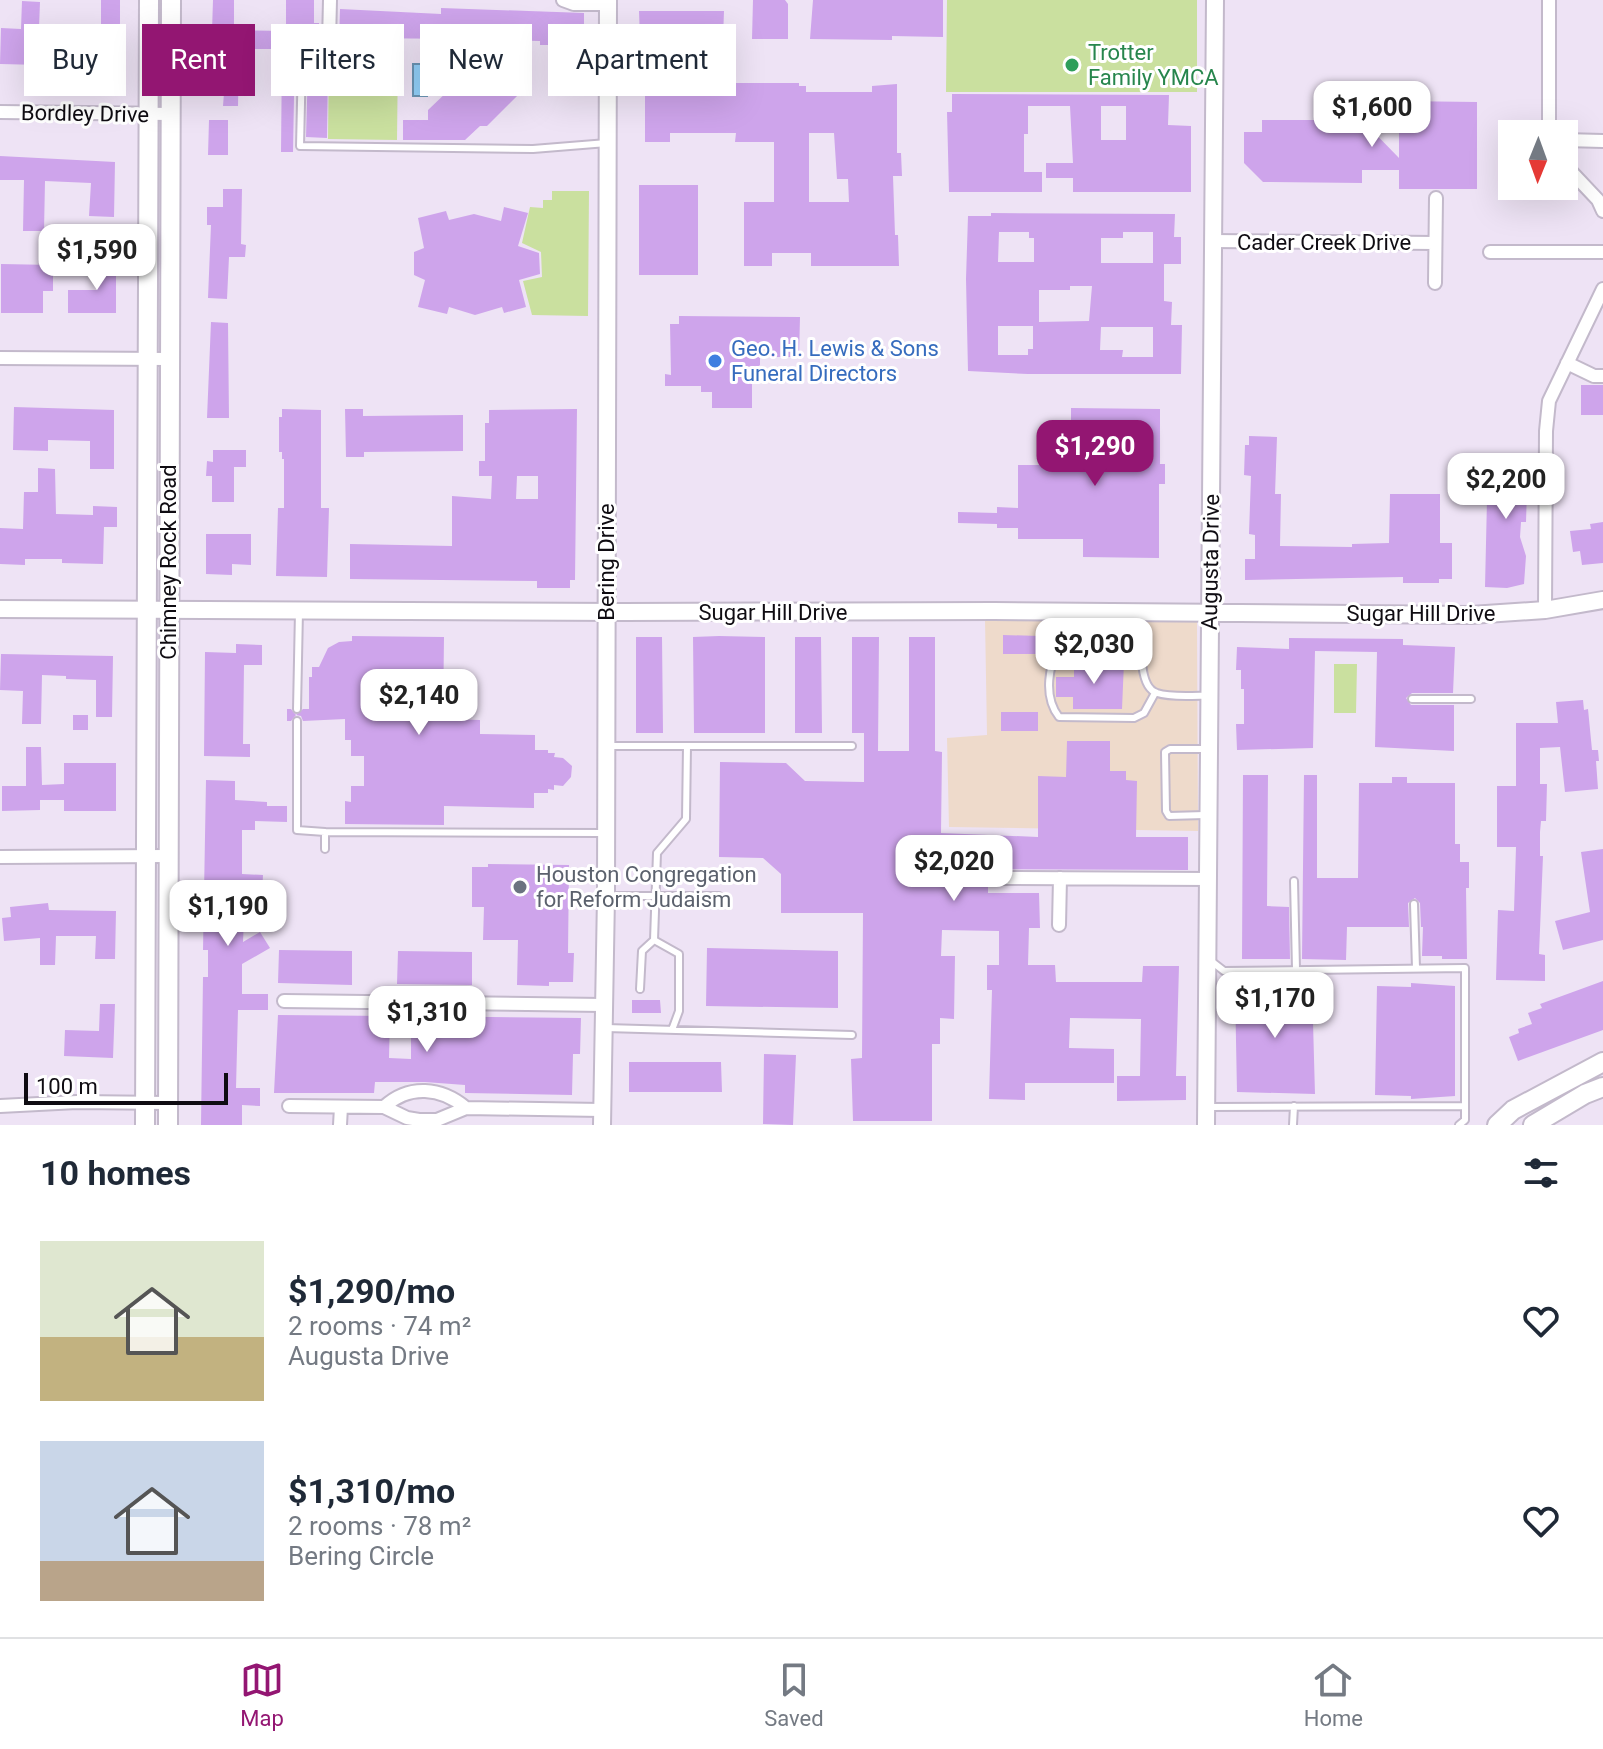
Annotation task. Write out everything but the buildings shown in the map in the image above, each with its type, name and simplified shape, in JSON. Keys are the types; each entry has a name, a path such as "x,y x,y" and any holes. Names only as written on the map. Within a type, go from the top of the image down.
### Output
{"main road":[{"name":"Chimney Rock Road","path":"145,1125 149,0"},
{"name":"Chimney Rock Road","path":"168,1125 171,0"},
{"path":"1497,1125 1513,1110 1603,1062"},
{"path":"1533,1125 1585,1094 1603,1087"}],"street":[{"path":"329,24 330,0"},
{"path":"563,0 574,4 608,2"},
{"name":"Augusta Drive","path":"1206,1125 1215,0"},
{"path":"1549,0 1549,120"},
{"name":"Bering Drive","path":"602,1118 606,896 608,2"},
{"name":"Bordley Drive","path":"0,112 171,114"},
{"path":"1578,140 1603,141"},
{"path":"1578,179 1598,200 1603,211"},
{"name":"Cader Creek Drive","path":"1435,283 1436,198"},
{"name":"Cader Creek Drive","path":"1212,241 1435,243"},
{"path":"1490,252 1603,252"},
{"path":"1545,610 1546,431 1549,401 1602,294"},
{"path":"0,358 169,359"},
{"path":"1567,363 1594,376 1603,376"},
{"name":"Sugar Hill Drive","path":"0,609 1471,615 1545,610 1603,600"},
{"path":"0,857 167,856"},
{"path":"991,878 1209,879"},
{"path":"1059,925 1060,878"},
{"path":"284,1001 603,1005"},
{"path":"384,1107 394,1098 416,1091 446,1094 466,1108"},
{"path":"0,1106 77,1102 168,1103"},
{"path":"289,1106 384,1107 419,1120 437,1120 466,1108 602,1118"},
{"path":"340,1125 341,1107"}],"lane":[{"path":"301,96 300,146 533,149 607,143"},
{"path":"297,709 299,611"},
{"path":"1053,611 1053,636 1059,641 1142,642"},
{"path":"1142,612 1143,675 1147,686 1155,693 1209,696"},
{"path":"1059,641 1049,680 1051,707 1059,717 1134,718 1144,713 1155,693"},
{"path":"1412,699 1471,699"},
{"path":"297,721 297,830 605,833"},
{"path":"606,746 852,746"},
{"path":"640,989 642,951 654,940 657,853 686,819 687,746"},
{"path":"1209,749 1170,749 1165,752 1166,811 1169,816 1209,815"},
{"path":"325,832 325,849"},
{"path":"1294,881 1296,969"},
{"path":"606,896 719,896"},
{"path":"1414,904 1416,968"},
{"path":"654,940 679,954 679,1011 672,1030"},
{"path":"1207,958 1224,971 1465,968 1465,1120 1459,1125"},
{"path":"603,1028 852,1035"},
{"path":"1293,1125 1294,1106"},
{"path":"1206,1107 1464,1106"}],"shaded area":[{"path":"985,619 1197,619 1198,831 949,827 947,738 987,735"}],"green space":[{"name":"Trotter Family YMCA","path":"947,0 1197,0 1197,92 946,92"},
{"path":"329,96 398,96 397,140 328,139"},
{"path":"552,191 589,191 588,316 532,315 523,281 542,277 541,252 522,243 530,207 543,208 543,200 552,200"},
{"path":"1334,664 1357,664 1356,713 1334,713"}],"water":[{"path":"413,64 420,64 420,96 413,96"}],"place":[{"name":"Trotter Family YMCA","path":"1072,65"},
{"name":"Geo. H. Lewis & Sons Funeral Directors","path":"715,361"},
{"name":"Houston Congregation for Reform Judaism","path":"520,887"}]}
